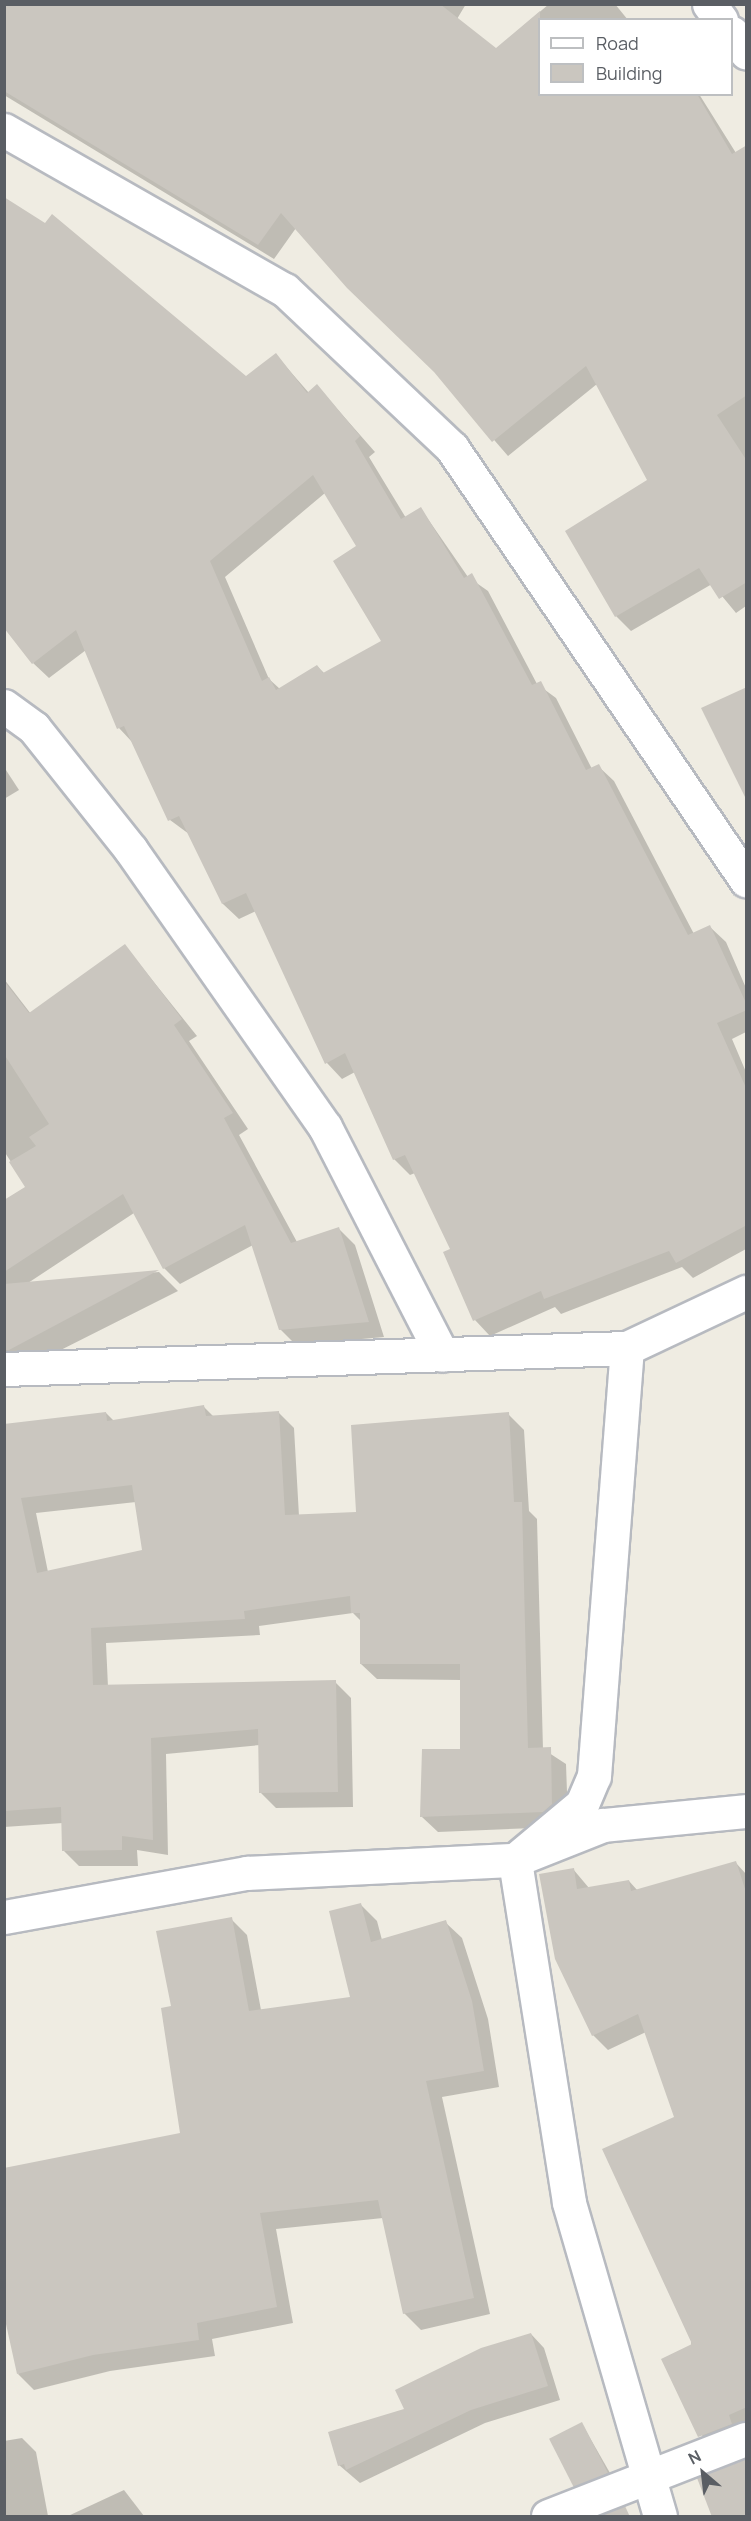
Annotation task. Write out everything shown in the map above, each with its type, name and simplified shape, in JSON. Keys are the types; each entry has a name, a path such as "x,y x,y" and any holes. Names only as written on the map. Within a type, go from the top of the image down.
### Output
{"street":[{"path":"709,4 720,18"},
{"path":"733,34 747,52"},
{"path":"4,130 285,290 453,448 747,880"},
{"path":"4,706 34,728 131,850 325,1127 442,1354"},
{"path":"4,1369 627,1348 747,1292"},
{"path":"515,1860 582,1804 594,1776 627,1348"},
{"path":"4,1917 247,1873 515,1860 603,1825 747,1811"},
{"path":"515,1860 569,2202 660,2517"},
{"path":"548,2517 647,2476 747,2439"}],"building":[{"path":"4,4 440,4 496,48 540,11 540,18 538,18 538,96 698,96 732,154 747,145 747,395 717,415 747,461 747,582 719,599 699,568 615,617 565,531 647,480 586,366 492,442 434,372 347,288 281,213 258,245 4,91"},
{"path":"4,197 45,223 52,214 246,376 276,353 307,393 317,384 360,436 355,441 401,519 421,507 464,578 472,573 532,685 541,681 586,770 599,764 688,935 710,925 747,1005 747,1010 717,1023 747,1090 747,1225 676,1263 669,1251 544,1299 541,1291 473,1321 443,1252 450,1249 405,1155 393,1160 345,1053 325,1064 246,893 222,904 179,816 168,821 124,726 117,729 76,630 32,664 4,628","holes":["313,475 356,546 333,561 381,641 323,673 317,665 276,690 269,677 262,681 210,561"]},
{"path":"747,687 747,801 701,708"},
{"path":"125,944 182,1019 174,1025 233,1113 224,1118 291,1243 339,1227 369,1322 279,1330 245,1225 163,1269 123,1194 4,1272 4,1200 25,1187 9,1162 36,1146 29,1137 49,1124 4,1054 4,981 29,1013"},
{"path":"159,1270 9,1350 4,1350 4,1284"},
{"path":"204,1405 206,1416 279,1411 285,1515 356,1512 351,1425 509,1412 514,1502 522,1502 528,1748 551,1747 552,1804 543,1812 420,1817 422,1749 460,1749 460,1664 360,1664 360,1613 351,1613 350,1596 244,1611 245,1619 91,1628 93,1685 336,1680 338,1792 259,1793 258,1729 151,1738 153,1840 122,1836 122,1850 62,1851 61,1807 4,1811 4,1424 106,1412 107,1421","holes":["132,1485 142,1550 37,1573 21,1498"]},
{"path":"736,1861 747,1895 747,2407 729,2415 732,2424 698,2437 661,2359 692,2344 602,2149 674,2117 638,2014 592,2036 555,1959 539,1874 574,1868 577,1889 629,1880 631,1891"},
{"path":"361,1903 371,1942 446,1920 472,2001 484,2071 426,2081 474,2298 403,2314 378,2200 260,2213 277,2307 197,2323 199,2340 93,2355 17,2374 4,2315 4,2168 180,2133 161,2008 171,2006 156,1931 232,1917 249,2011 350,1997 329,1911"},
{"path":"531,2333 548,2386 471,2410 346,2470 344,2464 338,2466 328,2432 404,2409 395,2390 481,2348"},
{"path":"582,2422 608,2473 575,2490 549,2439"},
{"path":"747,2459 747,2517 712,2517 697,2478"},
{"path":"625,2506 630,2517 598,2517"}]}
